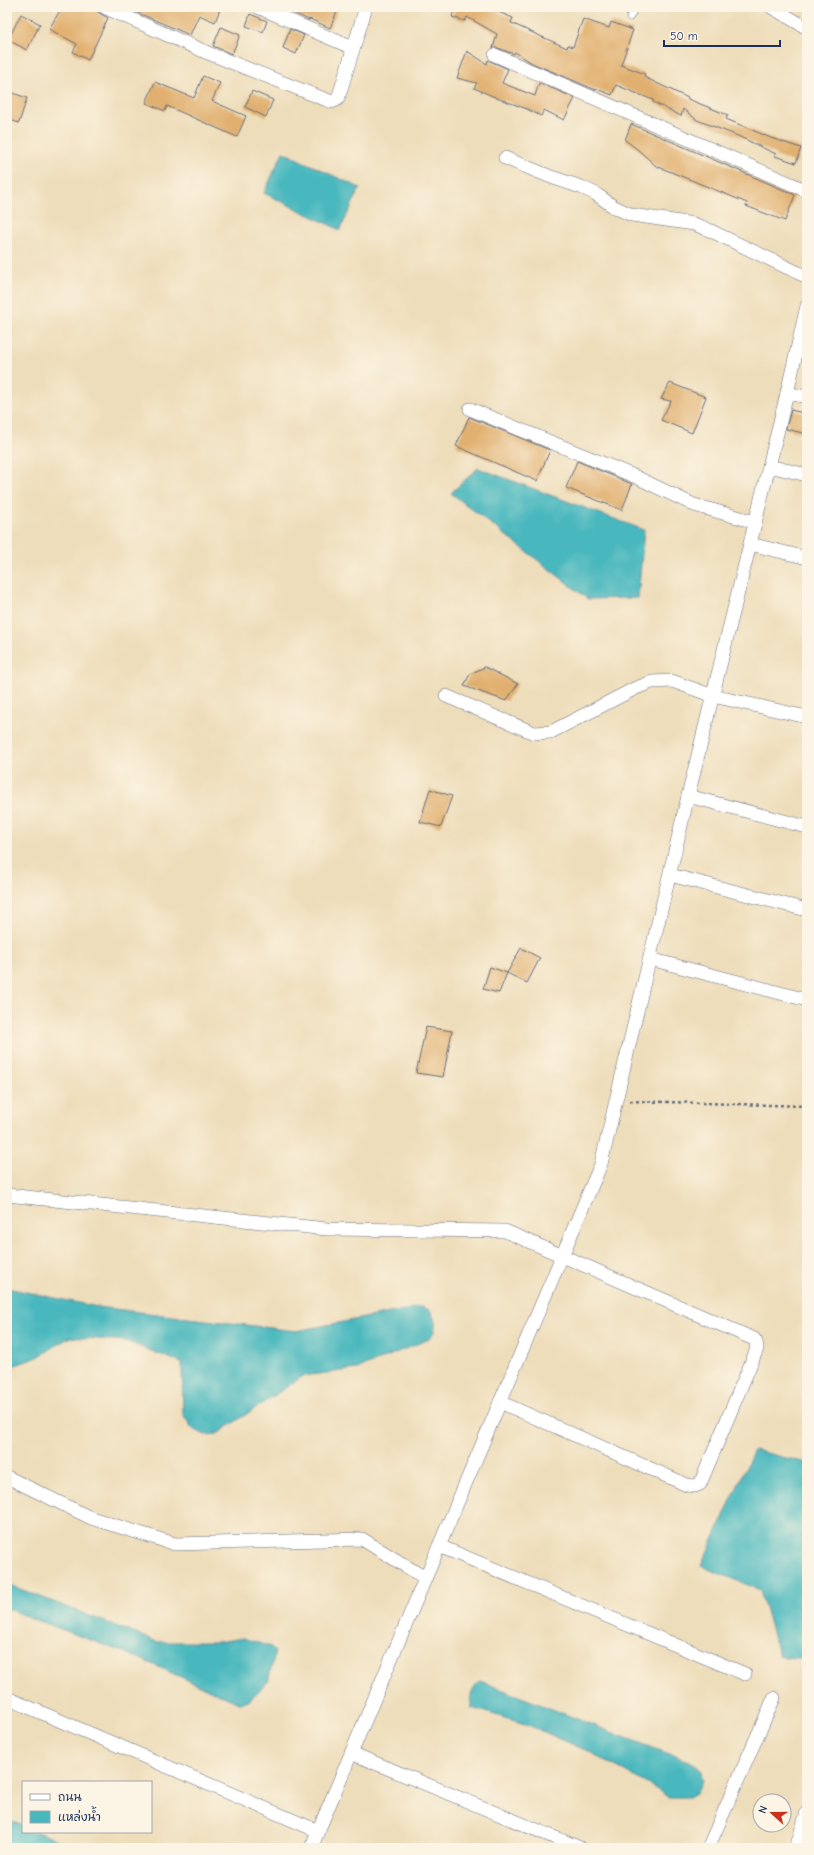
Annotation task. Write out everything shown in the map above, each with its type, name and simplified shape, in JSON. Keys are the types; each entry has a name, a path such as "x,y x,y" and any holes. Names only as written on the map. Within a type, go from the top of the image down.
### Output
{"street":[{"path":"104,7 208,53 332,102 338,99 366,7"},
{"path":"258,7 354,48"},
{"path":"771,7 807,28"},
{"path":"495,55 807,191"},
{"path":"505,158 551,177 582,187 596,194 614,207 632,215 694,224 807,277"},
{"path":"311,1848 601,1164 688,796 806,312"},
{"path":"787,393 807,397"},
{"path":"470,409 634,476 694,505 755,522"},
{"path":"769,466 807,475"},
{"path":"750,544 807,558"},
{"path":"446,696 534,733 551,732 636,688 652,682 672,681 713,696 807,717"},
{"path":"688,796 807,827"},
{"path":"670,875 807,910"},
{"path":"650,960 807,1000"},
{"path":"7,1195 327,1229 505,1231 754,1339 756,1342 757,1349 700,1484 695,1486 687,1485 500,1402"},
{"path":"7,1477 91,1518 175,1544 362,1540 425,1578"},
{"path":"439,1546 745,1674"},
{"path":"7,1698 318,1831"},
{"path":"708,1848 774,1698"},
{"path":"351,1753 580,1848"},
{"path":"796,1848 807,1812"}],"lane":[{"path":"630,17 635,7"}],"path":[{"path":"616,1101 807,1106"}],"water":[{"path":"283,152 360,188 340,230 264,193"},
{"path":"478,468 644,530 638,598 588,599 451,493"},
{"path":"7,1288 98,1307 296,1331 421,1307 430,1310 435,1321 435,1328 429,1339 357,1369 303,1376 217,1434 205,1435 192,1428 183,1414 182,1363 126,1341 70,1337 38,1357 7,1368"},
{"path":"754,1450 807,1463 807,1659 779,1656 760,1590 701,1566"},
{"path":"7,1584 157,1642 218,1642 243,1638 271,1647 275,1651 268,1682 249,1700 239,1703 136,1657 7,1609"},
{"path":"480,1681 691,1762 701,1771 702,1781 696,1793 689,1797 668,1797 588,1751 528,1725 472,1708 472,1693"},
{"path":"7,1819 22,1826 22,1833 40,1833 75,1848 7,1848"}],"building":[{"path":"62,7 96,7 98,12 108,18 88,60 73,52 77,44 49,29"},
{"path":"124,7 221,7 215,22 199,15 190,35"},
{"path":"281,7 339,7 330,28"},
{"path":"448,7 486,7 513,18 511,23 567,48 568,45 573,47 583,19 609,28 611,22 633,30 621,65 645,74 644,77 688,99 728,115 726,119 771,138 801,148 796,163 775,156 776,154 738,136 697,120 683,109 681,116 653,102 653,100 616,85 612,95 597,89 596,90 532,63 515,52 514,54 498,48 493,48 497,34 467,17 465,21 452,17 454,10"},
{"path":"21,14 40,24 27,50 8,40"},
{"path":"250,14 267,21 263,32 246,26"},
{"path":"221,27 240,35 232,54 213,46"},
{"path":"290,29 304,35 296,54 283,48"},
{"path":"467,51 487,64 488,60 508,69 502,83 535,96 539,83 575,98 564,120 544,110 541,116 474,88 477,83 457,78"},
{"path":"203,76 220,83 212,101 246,116 237,137 167,106 165,111 146,103 155,82 194,98"},
{"path":"7,91 27,98 19,123 7,119"},
{"path":"252,91 273,100 266,117 245,107"},
{"path":"631,124 795,195 785,221 746,206 747,203 656,166 625,140"},
{"path":"670,383 706,397 692,433 661,420 671,401 661,399"},
{"path":"791,410 807,414 807,434 786,429"},
{"path":"469,417 550,450 537,481 456,446"},
{"path":"577,461 632,484 622,510 566,488"},
{"path":"485,667 518,684 506,701 464,686 470,674"},
{"path":"430,789 452,796 441,827 420,822"},
{"path":"521,948 540,958 527,983 507,973"},
{"path":"490,967 507,973 499,993 483,989"},
{"path":"426,1027 452,1031 443,1077 416,1073"}]}
